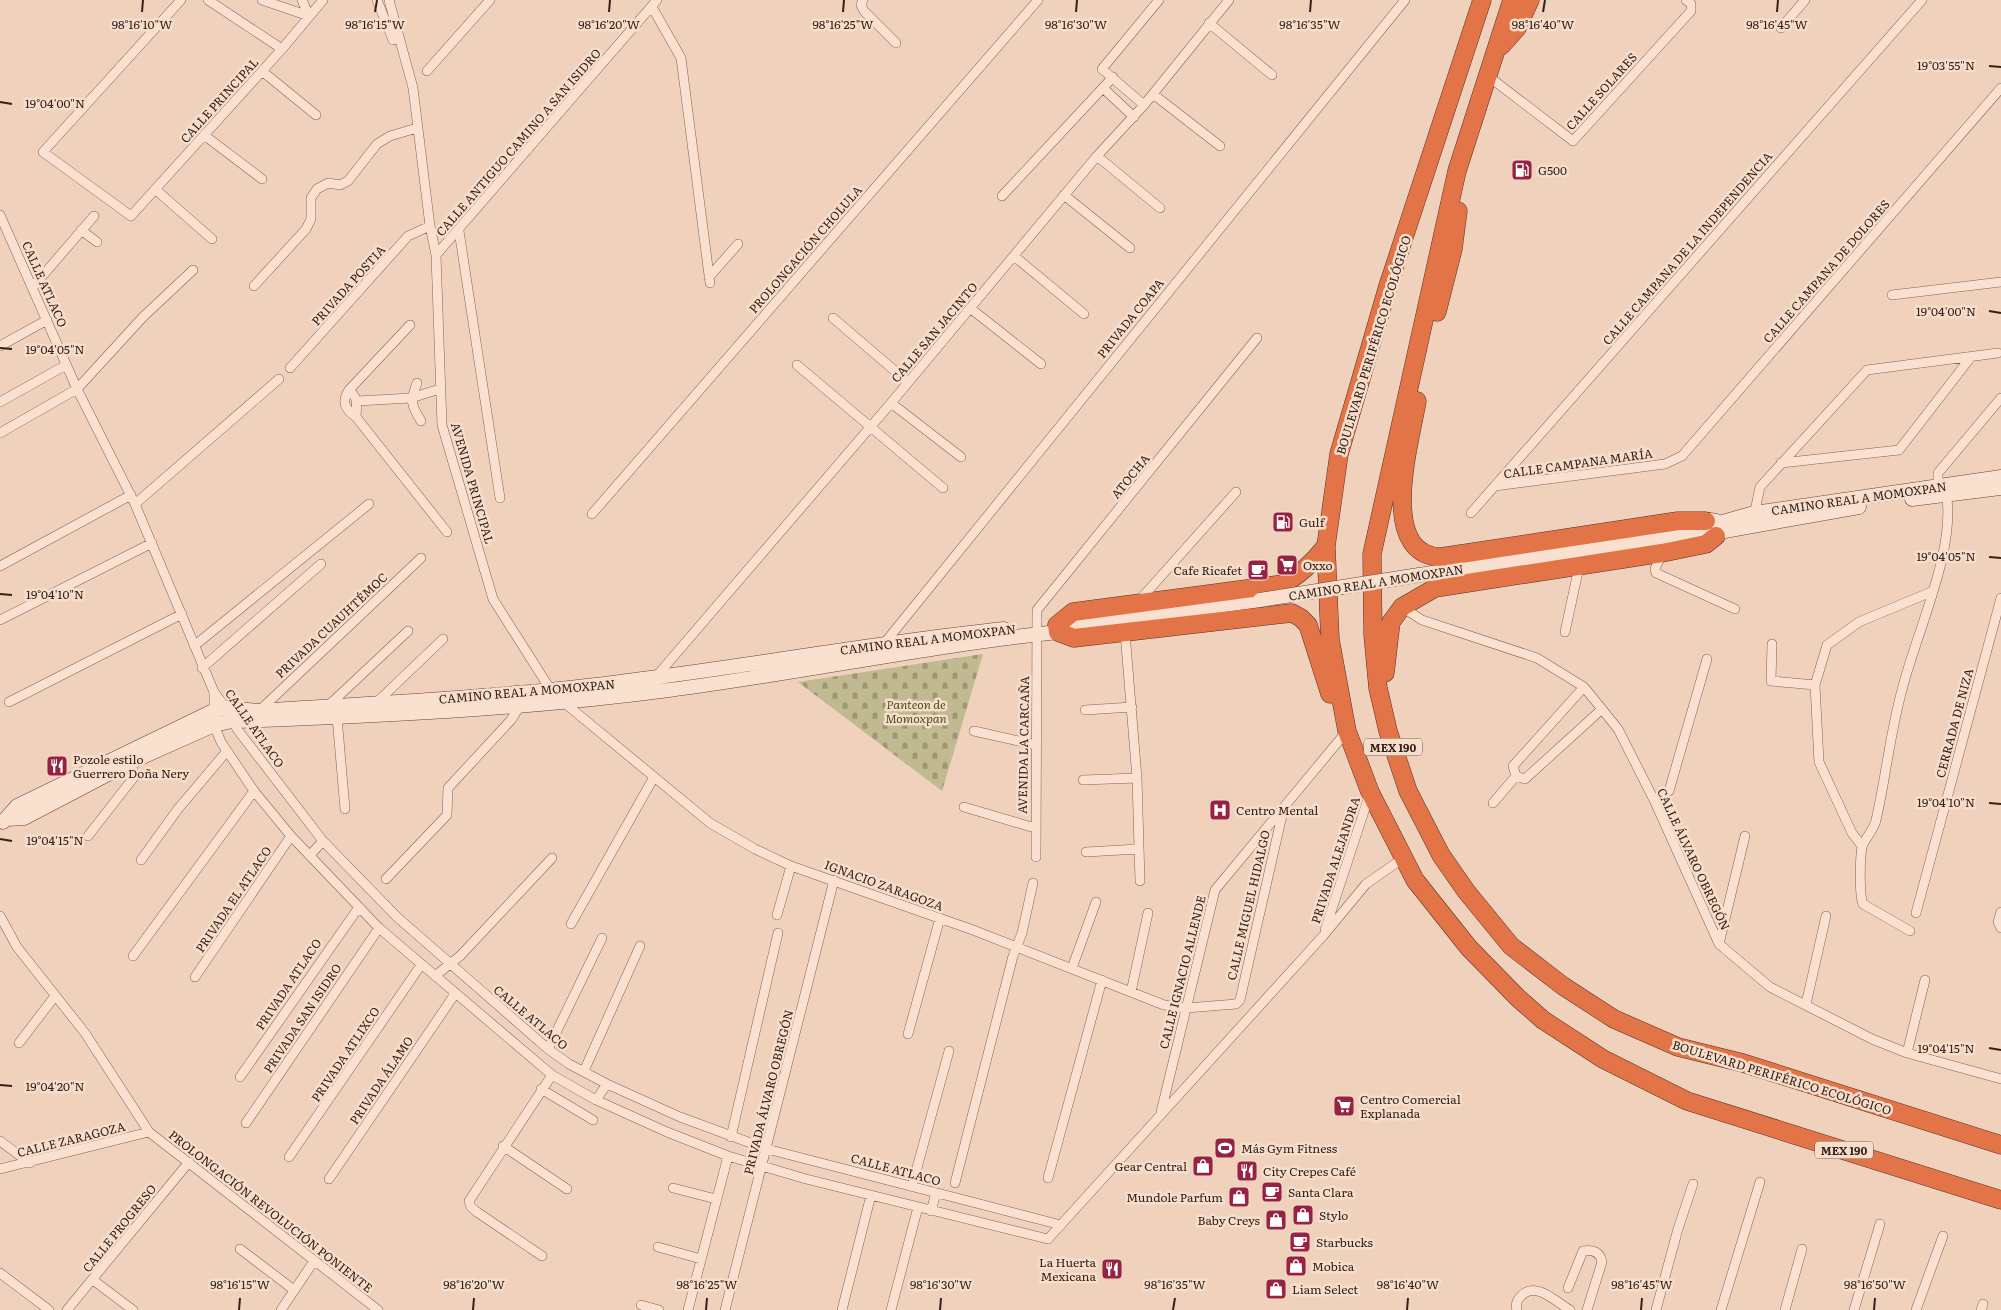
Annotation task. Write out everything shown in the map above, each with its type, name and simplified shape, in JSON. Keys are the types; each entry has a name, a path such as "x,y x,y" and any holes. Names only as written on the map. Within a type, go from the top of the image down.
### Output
{"highway":[{"name":"BOULEVARD PERIFÉRICO ECOLÓGICO","path":"1449,104 1452,69 1471,0"},
{"name":"BOULEVARD PERIFÉRICO ECOLÓGICO","path":"1482,0 1388,286 1339,454 1326,546 1330,639 1347,731 1370,792 1402,859 1424,892 1469,948 1518,998 1543,1020 1603,1059 1687,1101 2001,1200"},
{"name":"BOULEVARD PERIFÉRICO ECOLÓGICO","path":"1512,0 1457,171 1372,554 1375,662 1388,731 1408,791 1441,855 1466,891 1511,946 1563,986 1614,1018 1678,1047 1743,1063 2001,1145"},
{"name":"BOULEVARD PERIFÉRICO ECOLÓGICO","path":"1496,52 1517,28 1530,0"},
{"path":"1388,731 1384,682 1387,647 1391,622 1402,608 1435,588 1579,566 1660,557 1706,544 1715,528 1678,521 1441,557 1427,555 1413,544 1404,524 1402,498 1424,367 1453,248 1459,201 1457,171"},
{"path":"1326,546 1314,561 1294,578 1283,584 1073,612 1062,628 1074,638 1287,613 1297,615 1305,621 1310,630 1331,697 1347,731"}],"street":[{"name":"CALLE PRINCIPAL","path":"181,0 43,152 131,216 263,73 323,0"},
{"path":"208,0 282,49"},
{"path":"262,0 309,16"},
{"path":"316,115 263,73 329,0"},
{"path":"377,0 393,40"},
{"path":"254,286 306,229 311,219 311,198 316,189 328,184 340,185 348,181 377,144 390,136 417,128 412,88 389,0"},
{"path":"427,72 490,0"},
{"name":"PROLONGACIÓN CHOLULA","path":"592,514 1038,0"},
{"path":"1144,105 1102,69 1159,0"},
{"name":"CALLE SAN JACINTO","path":"656,678 1097,156 1134,117 1229,0"},
{"name":"PRIVADA COAPA","path":"883,649 1405,0"},
{"name":"CALLE SOLARES","path":"1488,76 1573,141 1692,11 1691,4 1686,0"},
{"name":"CALLE CAMPANA DE LA INDEPENDENCIA","path":"1471,513 1922,0"},
{"path":"303,1 309,16"},
{"path":"1781,28 1799,2"},
{"path":"654,3 681,58 710,280 738,244"},
{"name":"CALLE ANTIGUO CAMINO A SAN ISIDRO","path":"436,255 459,231 654,3"},
{"path":"862,3 896,43"},
{"path":"1209,23 1272,75"},
{"path":"1002,196 1113,77"},
{"path":"1103,88 1134,117"},
{"name":"CALLE CAMPANA DE DOLORES","path":"1665,464 1682,456 2001,88"},
{"path":"1153,94 1220,146"},
{"name":"AVENIDA PRINCIPAL","path":"417,128 430,226 436,255 442,426 493,599 550,690 563,702"},
{"path":"204,135 262,179"},
{"path":"1097,156 1160,208"},
{"path":"155,189 212,239"},
{"path":"1064,195 1130,248"},
{"name":"CALLE ATLACO","path":"0,215 77,389 131,495 152,543 202,668 214,692 227,751 254,791 291,836 379,928 454,994 552,1075 596,1100 667,1132 762,1167 1048,1239 1061,1225 767,1149 730,1137 607,1084 584,1072 548,1049 450,965 401,921 323,841 221,717 214,692"},
{"path":"32,288 94,216"},
{"name":"PRIVADA POSTIA","path":"290,368 408,236 430,226"},
{"path":"81,230 97,242"},
{"path":"459,231 500,498"},
{"path":"1014,256 1084,314"},
{"path":"0,432 77,389 143,317 193,270"},
{"path":"1892,295 2001,282"},
{"path":"970,308 1041,364"},
{"path":"833,318 908,382"},
{"path":"0,346 47,320"},
{"path":"410,325 349,390 344,402 346,410 356,417 447,532"},
{"name":"ATOCHA","path":"1036,630 1038,610 1257,338"},
{"path":"1755,519 1760,487 1867,370 1998,353"},
{"path":"1781,462 1899,450 1971,357"},
{"path":"0,402 66,364"},
{"path":"797,365 869,428 943,488"},
{"path":"135,504 279,379"},
{"path":"417,383 414,409 421,422"},
{"path":"357,401 416,396 440,389"},
{"path":"349,390 354,394 357,401 356,417"},
{"path":"1910,931 1863,904 1862,846 1875,825 1884,787 1889,743 1900,698 1944,547 1948,503 1942,490 1938,473 2001,398"},
{"path":"891,402 960,458"},
{"name":"CALLE CAMPANA MARÍA","path":"1495,486 1665,464"},
{"name":"CAMINO REAL A MOMOXPAN","path":"4,822 24,818 221,717 338,718 372,707 656,678 1062,628 1260,600 1679,535 1704,533 1709,537 1715,528 1755,519 1942,490 2001,477"},
{"name":"CAMINO REAL A MOMOXPAN","path":"1942,490 2001,488"},
{"path":"1137,604 1236,492"},
{"path":"0,566 131,495"},
{"path":"194,646 369,504"},
{"path":"0,620 152,543"},
{"path":"1660,557 1655,569 1656,573 1735,609"},
{"name":"PRIVADA CUAUHTÉMOC","path":"259,711 421,558"},
{"path":"202,668 321,564"},
{"path":"1566,632 1579,566"},
{"path":"1862,846 1852,833 1819,762 1815,684 1827,645 1859,622 1932,592"},
{"name":"CERRADA DE NIZA","path":"1916,913 2001,598"},
{"name":"CALLE ÁLVARO OBREGÓN","path":"1402,608 1422,620 1536,658 1584,687 1618,729 1654,800 1719,944 1770,987 1872,1039 1907,1054 2001,1079"},
{"path":"9,702 182,614"},
{"name":"AVENIDA LA CARCAÑA","path":"1036,630 1036,857"},
{"path":"327,706 408,631"},
{"path":"1125,633 1137,778 1140,881"},
{"path":"372,707 443,639"},
{"path":"1772,644 1771,681 1815,684"},
{"name":"CAMINO REAL A MOMOXPAN","path":"4,822 16,806 221,717 259,711 327,706 520,706 563,702 670,690 883,649"},
{"path":"1654,800 1669,791 1707,659"},
{"path":"1516,776 1513,766 1584,687"},
{"name":"IGNACIO ZARAGOZA","path":"563,702 710,823 755,849 791,866 1016,946 1164,1005 1186,1008 1236,1004"},
{"path":"386,879 447,815 448,788 511,720 520,706"},
{"path":"1084,710 1132,707"},
{"path":"1516,776 1525,779 1602,709"},
{"path":"338,718 345,809"},
{"path":"974,731 1036,746"},
{"name":"CALLE IGNACIO ALLENDE","path":"1161,1115 1215,890 1283,811 1347,731"},
{"path":"141,860 178,809 227,751"},
{"path":"88,836 134,778 131,762"},
{"path":"1493,803 1516,776"},
{"path":"571,924 654,777"},
{"path":"1083,780 1137,778"},
{"path":"133,956 254,791"},
{"name":"PRIVADA ALEJANDRA","path":"1323,936 1370,792"},
{"path":"964,807 1035,828"},
{"name":"CALLE MIGUEL HIDALGO","path":"1236,1004 1240,1000 1283,811"},
{"name":"PRIVADA EL ATLACO","path":"195,977 291,836"},
{"path":"1719,944 1745,836"},
{"path":"310,855 323,841"},
{"path":"1086,852 1139,849"},
{"path":"435,976 450,965 552,858"},
{"path":"1061,1225 1323,936 1366,884 1402,859"},
{"path":"778,915 791,866"},
{"name":"PRIVADA ÁLVARO OBREGÓN","path":"725,1310 834,880"},
{"path":"955,1183 1016,946 1022,933 1033,883"},
{"path":"1072,968 1096,902"},
{"name":"PRIVADA ATLACO","path":"240,1077 359,907"},
{"path":"2001,912 1998,922 2001,928"},
{"path":"1130,992 1148,913"},
{"path":"0,916 16,947 85,1033 149,1132"},
{"path":"1806,1004 1826,916"},
{"path":"908,1034 940,918"},
{"name":"PRIVADA SAN ISIDRO","path":"246,1123 379,928"},
{"path":"730,1137 778,933"},
{"path":"548,1049 602,938"},
{"path":"584,1072 640,946"},
{"name":"PRIVADA ATLIXCO","path":"289,1157 421,965"},
{"path":"1048,1178 1102,980"},
{"path":"1907,1054 1925,980"},
{"name":"PRIVADA ÁLAMO","path":"329,1180 454,994"},
{"path":"18,1043 55,996"},
{"path":"912,1186 949,1051"},
{"path":"542,1256 471,1207 471,1196 552,1075"},
{"path":"596,1100 607,1084"},
{"path":"542,1089 593,1120"},
{"name":"PROLONGACIÓN REVOLUCIÓN PONIENTE","path":"149,1132 378,1310"},
{"name":"CALLE ZARAGOZA","path":"0,1169 149,1132"},
{"path":"0,1141 30,1163"},
{"path":"503,1146 567,1189"},
{"path":"688,1310 728,1156"},
{"name":"CALLE PROGRESO","path":"67,1310 189,1162"},
{"path":"1721,1310 1760,1182"},
{"path":"1656,1310 1678,1228 1693,1184"},
{"path":"673,1188 716,1199"},
{"path":"931,1211 936,1193"},
{"path":"842,1310 871,1195"},
{"path":"891,1310 918,1207"},
{"path":"1854,1310 1880,1224"},
{"path":"1916,1310 1943,1236"},
{"path":"658,1248 701,1259"},
{"path":"240,1249 294,1290"},
{"path":"1785,1310 1802,1249"},
{"path":"1568,1288 1583,1251 1595,1252 1601,1257 1602,1262 1587,1310"},
{"path":"282,1310 314,1261"},
{"path":"0,1273 50,1310"},
{"path":"93,1280 133,1310"},
{"path":"1517,1310 1516,1306 1519,1298 1524,1292 1531,1290 1551,1297 1570,1310"},
{"path":"641,1305 659,1310"}],"green space":[{"name":"Panteon de Momoxpan","path":"983,654 942,791 798,682"}],"place":[{"name":"G500","path":"1522,170"},
{"name":"Gulf","path":"1283,522"},
{"name":"Oxxo","path":"1287,565"},
{"name":"Cafe Ricafet","path":"1258,570"},
{"name":"Pozole estilo Guerrero Doña Nery","path":"57,766"},
{"name":"Centro Mental","path":"1220,810"},
{"name":"Centro Comercial Explanada","path":"1344,1106"},
{"name":"Más Gym Fitness","path":"1225,1148"},
{"name":"Gear Central","path":"1203,1166"},
{"name":"City Crepes Café","path":"1247,1171"},
{"name":"Santa Clara","path":"1272,1192"},
{"name":"Mundole Parfum","path":"1239,1197"},
{"name":"Stylo","path":"1303,1215"},
{"name":"Baby Creys","path":"1276,1220"},
{"name":"Starbucks","path":"1300,1242"},
{"name":"Mobica","path":"1296,1266"},
{"name":"La Huerta Mexicana","path":"1112,1269"},
{"name":"Liam Select","path":"1276,1289"}]}
